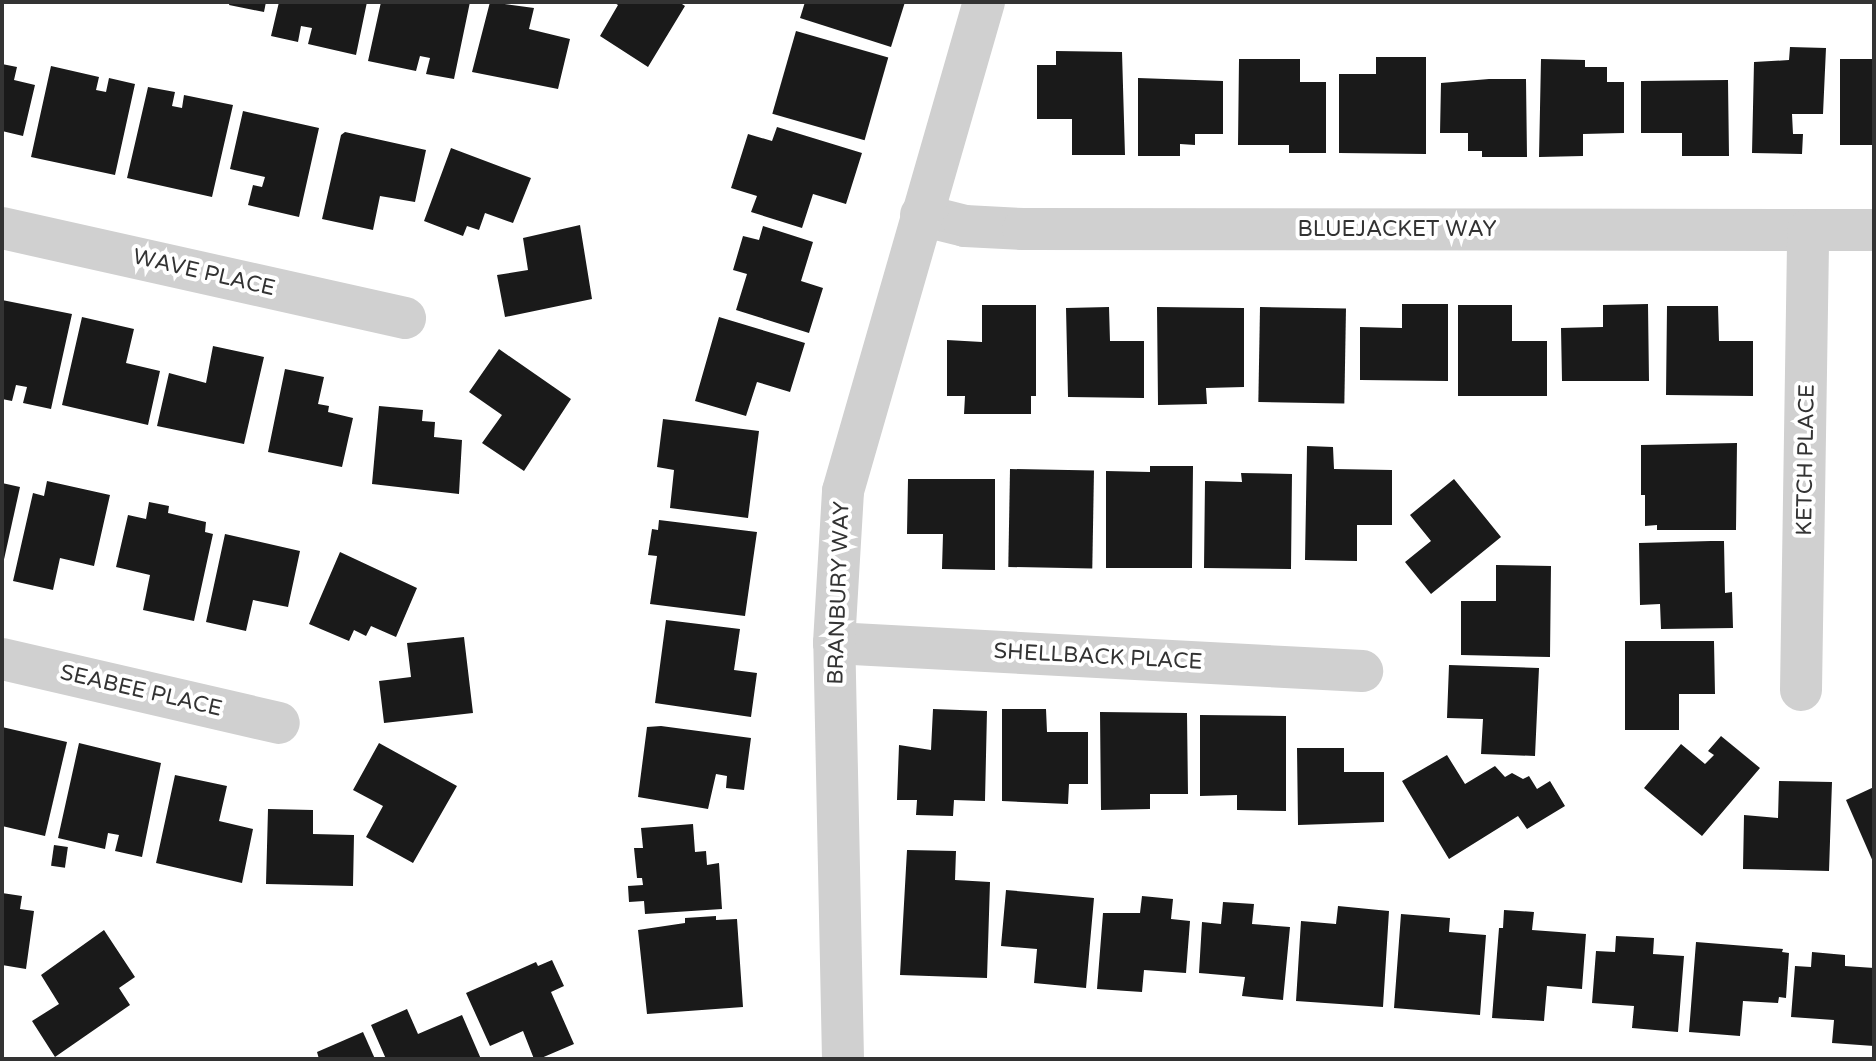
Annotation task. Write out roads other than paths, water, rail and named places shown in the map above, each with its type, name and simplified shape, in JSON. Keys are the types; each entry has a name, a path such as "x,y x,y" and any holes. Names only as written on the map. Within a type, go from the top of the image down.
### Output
{"street":[{"name":"BRANBURY WAY","path":"843,1059 834,643 843,491 984,2"},
{"name":"BLUEJACKET WAY","path":"921,215 965,226 1023,229 1874,230"},
{"name":"WAVE PLACE","path":"2,228 405,318"},
{"name":"KETCH PLACE","path":"1801,690 1808,230"},
{"name":"SHELLBACK PLACE","path":"834,643 1362,671"},
{"name":"SEABEE PLACE","path":"2,659 279,723"}]}
